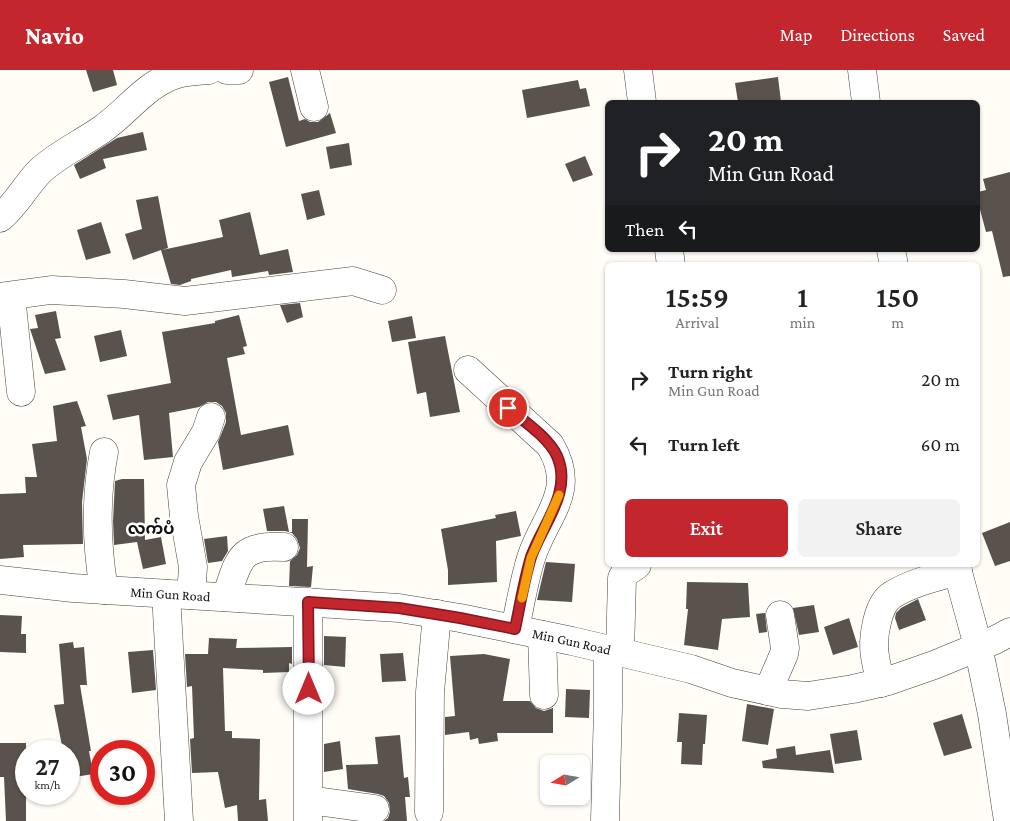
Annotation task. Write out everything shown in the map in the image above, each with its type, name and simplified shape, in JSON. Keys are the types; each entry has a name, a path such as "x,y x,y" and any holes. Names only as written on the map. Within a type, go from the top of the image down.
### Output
{"street":[{"path":"0,218 40,171 74,146 101,130 154,85 173,75 208,70"},
{"path":"227,70 239,70"},
{"path":"305,70 314,107"},
{"path":"638,70 642,100"},
{"path":"862,70 866,100"},
{"path":"21,392 5,296 61,290 124,294 185,301 353,281 382,290"},
{"path":"468,370 550,445 562,470 560,494 531,558 515,629"},
{"path":"179,821 179,595 193,567 184,516 181,485 188,462 206,432 211,417"},
{"path":"104,452 99,477 96,516 104,590"},
{"path":"226,598 241,557 247,552 264,546 284,547"},
{"path":"605,821 608,708 622,578 625,573 634,567"},
{"path":"881,683 874,643 880,610 890,596 957,568 978,646 992,714 1008,821"},
{"name":"Min Gun Road","path":"0,580 104,590 399,608 515,629 691,669 732,683 782,694 808,696 881,683 934,664 1010,632"},
{"path":"308,602 309,811 375,809"},
{"path":"429,812 430,692 437,614"},
{"path":"768,690 784,654 780,615"},
{"path":"542,635 544,695"}],"building":[{"path":"86,70 113,70 117,85 93,92"},
{"path":"288,77 299,121 305,119 310,122 318,122 330,113 336,133 286,147 269,82"},
{"path":"778,77 781,100 738,100 735,83"},
{"path":"578,80 580,89 586,88 590,106 527,118 522,90"},
{"path":"143,132 147,150 103,159 106,168 80,179 74,165 117,138"},
{"path":"349,143 352,165 330,169 326,147"},
{"path":"585,156 593,175 573,182 565,164"},
{"path":"1010,172 1010,276 1003,277 992,231 986,232 980,210 980,192 986,190 983,179"},
{"path":"319,190 325,215 307,220 301,194"},
{"path":"158,196 168,248 162,250 223,237 219,220 250,212 260,255 288,249 293,272 269,275 268,271 232,277 231,270 191,279 191,281 180,285 171,284 161,250 133,260 125,234 142,229 136,200"},
{"path":"101,222 111,253 86,260 77,230"},
{"path":"300,303 303,317 287,323 280,305"},
{"path":"56,311 61,338 55,339 66,370 45,374 30,329 38,328 35,315"},
{"path":"239,315 247,346 243,347 245,354 227,358 241,435 288,425 294,455 223,470 218,442 226,422 226,413 222,406 216,402 208,402 199,407 169,413 173,457 144,460 139,415 113,420 107,395 171,383 162,332 215,323 215,321"},
{"path":"412,316 416,338 392,342 388,321"},
{"path":"121,330 127,356 100,362 94,336"},
{"path":"445,336 460,412 430,417 426,392 417,394 408,342"},
{"path":"77,401 86,426 81,427 87,459 82,502 83,544 23,545 24,557 0,559 0,494 26,493 25,477 37,477 32,444 57,441 53,406"},
{"path":"122,479 144,479 145,540 161,537 166,564 143,569 137,542 114,545 115,481"},
{"path":"284,506 289,532 292,532 292,519 308,519 307,567 313,566 311,587 289,586 290,561 297,555 300,548 297,539 292,533 285,531 267,531 263,509"},
{"path":"516,511 521,536 496,541 497,582 448,585 448,570 441,529 496,518 495,515"},
{"path":"1010,522 1010,561 995,566 982,533"},
{"path":"227,536 228,551 222,561 208,563 204,539"},
{"path":"546,562 575,564 572,602 537,600"},
{"path":"687,582 748,583 750,617 722,619 718,650 684,645 688,609 686,609"},
{"path":"918,599 926,620 899,630 895,618 896,613 901,608"},
{"path":"814,605 819,632 799,635 793,608"},
{"path":"765,613 767,632 759,633 756,614"},
{"path":"0,615 22,616 21,634 26,634 26,653 0,652"},
{"path":"849,618 858,647 833,655 824,627"},
{"path":"324,636 346,637 345,667 324,665"},
{"path":"209,638 237,639 236,648 292,647 292,664 289,663 289,672 263,673 263,670 223,668 225,731 232,731 232,738 260,739 259,800 266,799 268,821 238,821 237,805 225,808 218,772 192,773 190,739 194,738 192,686 187,687 185,654 208,654"},
{"path":"73,642 74,648 84,647 87,685 80,685 90,745 90,774 80,776 80,740 61,740 54,705 64,704 59,644"},
{"path":"153,650 156,690 132,693 128,652"},
{"path":"403,653 406,681 382,682 380,654"},
{"path":"484,654 510,659 503,701 530,701 536,708 544,711 553,708 553,733 497,733 498,741 479,744 478,738 470,740 469,732 445,735 445,717 455,716 450,656"},
{"path":"566,689 590,690 589,718 565,717"},
{"path":"747,704 774,709 768,745 742,741"},
{"path":"679,713 707,715 702,765 681,764 682,742 677,742"},
{"path":"962,714 972,748 944,756 933,723"},
{"path":"857,730 862,760 835,764 830,734"},
{"path":"400,735 404,778 408,777 410,797 405,797 407,821 384,821 388,818 390,812 389,803 384,796 348,789 346,765 378,764 375,737"},
{"path":"340,741 343,769 324,772 324,744"},
{"path":"0,743 15,743 15,805 26,805 26,821 6,821 4,777 0,777"},
{"path":"795,746 796,755 830,750 834,773 763,768 762,761 777,758 776,749"}],"slow traffic":[{"path":"522,598 531,558 559,495"}],"district":[{"name":"လက်ပံ","path":"151,528"}],"route":[{"path":"309,689 308,602 399,608 515,629 531,558 560,494 562,470 550,445 508,408"}]}
